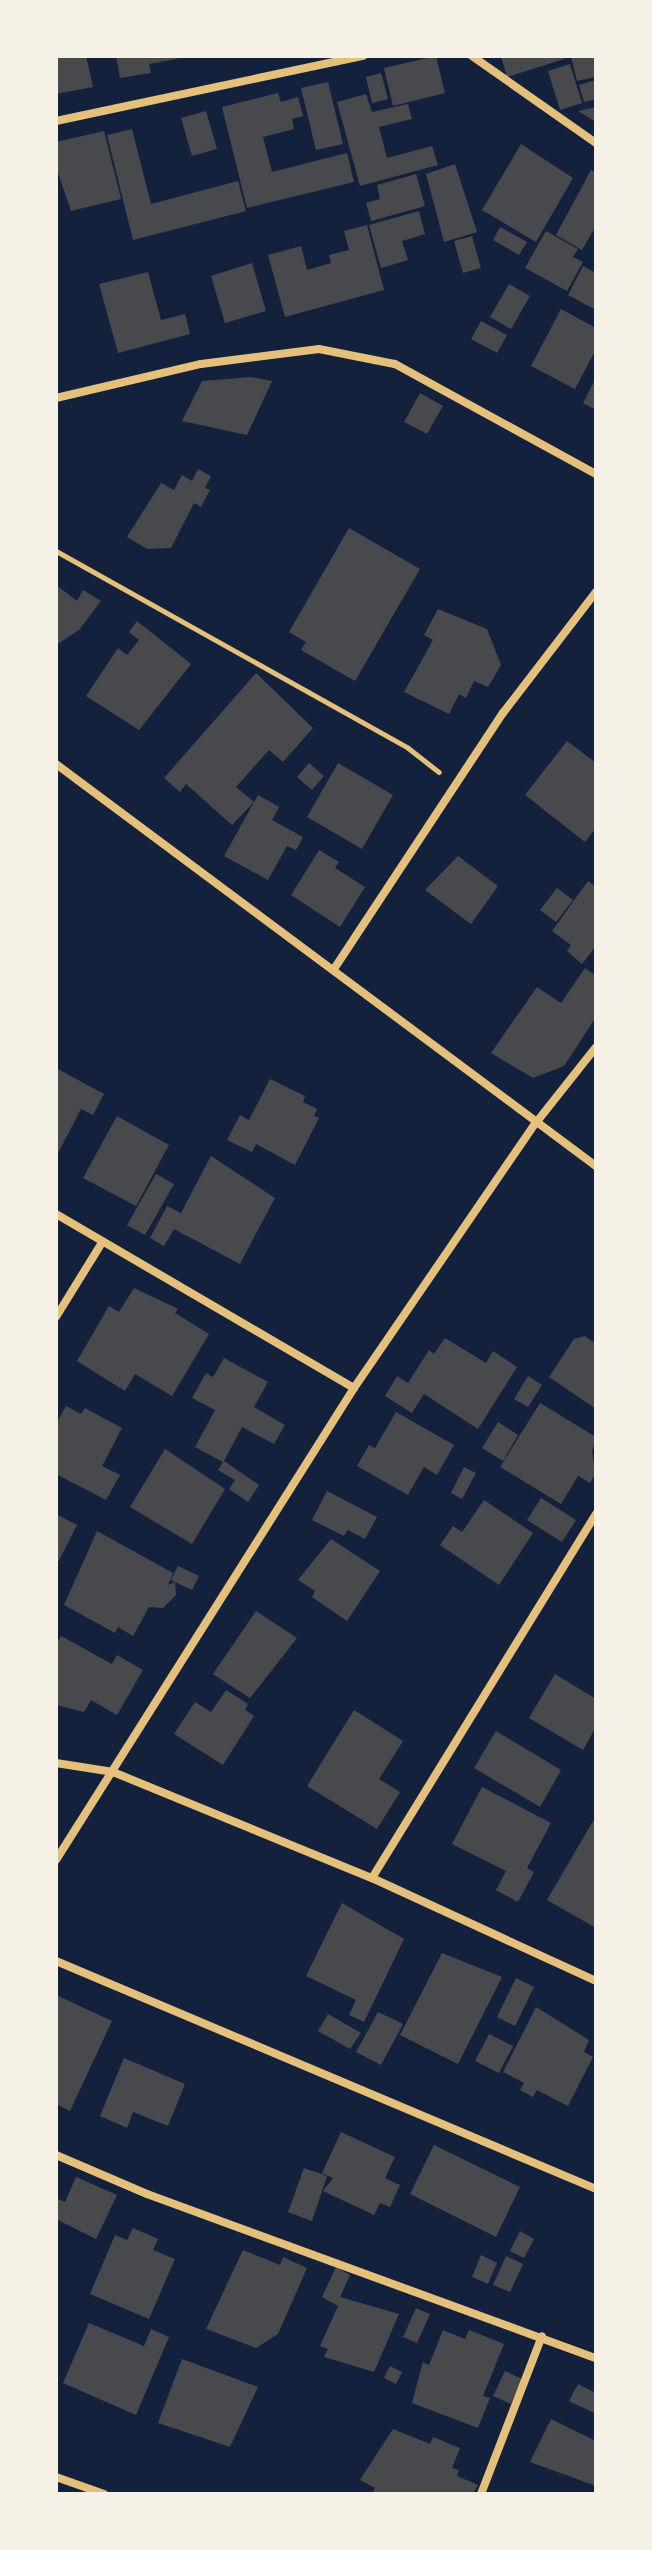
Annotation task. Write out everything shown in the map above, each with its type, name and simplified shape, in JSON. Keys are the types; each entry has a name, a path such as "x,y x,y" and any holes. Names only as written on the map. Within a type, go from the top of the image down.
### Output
{"street":[{"path":"56,121 363,56"},
{"path":"472,56 596,143"},
{"path":"56,398 201,364 319,349 395,364 596,474"},
{"path":"334,969 454,784 596,592"},
{"path":"56,764 334,969 535,1124 596,1166"},
{"path":"56,1860 354,1388 535,1124 596,1047"},
{"path":"56,1214 101,1244 354,1388"},
{"path":"56,1317 101,1244"},
{"path":"372,1878 596,1514"},
{"path":"56,1763 113,1772 372,1878 596,1981"},
{"path":"56,1961 596,2189"},
{"path":"56,2155 147,2194 596,2358"},
{"path":"481,2494 542,2336"},
{"path":"56,2477 104,2494"}],"path":[{"path":"56,551 408,748 454,784"}],"building":[{"path":"56,56 86,56 93,87 56,94"},
{"path":"116,56 176,56 177,59 149,64 151,73 120,78"},
{"path":"436,56 445,93 393,106 384,68"},
{"path":"501,56 563,56 564,59 507,77"},
{"path":"571,56 596,56 596,77 577,81"},
{"path":"570,64 582,103 560,110 548,71"},
{"path":"381,73 388,99 372,103 366,77"},
{"path":"596,80 596,99 584,102 579,85"},
{"path":"328,82 343,144 316,150 301,88"},
{"path":"278,93 281,102 298,97 303,116 292,119 294,129 263,137 272,172 347,153 354,182 247,208 222,107"},
{"path":"366,94 372,112 408,104 412,119 379,127 387,158 432,146 438,165 360,186 337,102"},
{"path":"596,107 596,122 578,111"},
{"path":"206,111 217,149 192,156 181,118"},
{"path":"132,129 151,204 238,181 246,211 133,240 107,135"},
{"path":"104,131 121,199 71,211 56,167 56,142"},
{"path":"521,144 573,178 536,242 482,210"},
{"path":"455,164 477,232 444,242 426,174"},
{"path":"591,170 596,173 596,226 582,250 556,235"},
{"path":"416,174 425,206 371,221 366,203 380,199 377,185"},
{"path":"419,211 425,234 402,241 408,260 381,268 369,225"},
{"path":"367,225 384,290 285,317 268,255 301,246 307,270 331,263 329,255 349,250 344,231"},
{"path":"500,227 527,242 519,255 493,240"},
{"path":"546,231 578,249 573,257 583,262 567,291 525,268"},
{"path":"472,236 481,268 463,273 454,241"},
{"path":"252,263 266,311 225,323 211,276"},
{"path":"583,266 596,273 596,310 568,295"},
{"path":"148,272 161,320 185,314 190,334 118,353 99,284"},
{"path":"509,284 530,296 511,329 490,317"},
{"path":"561,309 596,328 596,349 575,389 531,366"},
{"path":"481,321 507,335 497,353 471,339"},
{"path":"251,377 272,381 247,435 182,421 202,381"},
{"path":"596,378 596,410 583,403"},
{"path":"420,393 443,406 427,434 404,422"},
{"path":"198,469 211,476 205,488 210,490 201,507 194,503 171,548 147,549 127,537 161,483 174,490 182,475 192,481"},
{"path":"349,528 420,569 355,681 301,650 306,642 289,632"},
{"path":"56,585 77,601 83,590 101,601 79,630 56,645"},
{"path":"438,609 487,629 501,665 488,687 474,681 466,698 459,694 449,714 404,692 433,640 424,635"},
{"path":"137,621 191,664 139,730 86,696 118,648 127,655 139,640 129,632"},
{"path":"256,673 313,728 283,762 269,750 236,787 254,802 232,825 186,784 180,792 164,778"},
{"path":"567,741 596,763 596,828 585,842 525,795"},
{"path":"309,763 324,776 312,790 297,777"},
{"path":"338,763 393,795 362,849 307,817"},
{"path":"258,795 279,807 272,820 303,837 296,850 287,846 268,880 224,856"},
{"path":"319,850 339,862 335,868 365,887 340,927 291,895"},
{"path":"458,856 498,886 471,924 425,890"},
{"path":"588,881 596,887 596,946 582,964 567,951 571,945 552,931"},
{"path":"557,888 573,900 556,922 540,910"},
{"path":"585,968 596,976 596,1017 564,1066 533,1078 491,1053 537,987 561,1003"},
{"path":"56,1068 104,1094 93,1115 81,1109 58,1153"},
{"path":"270,1079 305,1096 303,1102 317,1109 314,1116 319,1118 295,1165 256,1144 252,1152 227,1140 240,1115 249,1120"},
{"path":"117,1116 169,1145 136,1206 83,1178"},
{"path":"211,1156 275,1198 240,1264 174,1229 164,1246 150,1238 167,1206 181,1213"},
{"path":"156,1174 174,1184 145,1235 127,1225"},
{"path":"134,1288 178,1309 175,1313 209,1334 172,1396 135,1374 125,1391 77,1361 109,1306 119,1312"},
{"path":"585,1336 596,1344 596,1409 549,1377 574,1339"},
{"path":"445,1338 486,1363 493,1351 517,1367 478,1429 424,1394 412,1413 385,1396 397,1376 408,1383 429,1350 434,1354"},
{"path":"224,1358 268,1382 254,1407 285,1425 274,1444 242,1427 224,1461 259,1485 248,1502 229,1489 235,1480 218,1470 223,1462 195,1447 215,1410 192,1398 206,1373 213,1377"},
{"path":"528,1376 542,1385 528,1407 514,1399"},
{"path":"540,1403 596,1437 592,1452 596,1473 590,1483 578,1476 561,1504 500,1467"},
{"path":"66,1406 81,1414 85,1408 122,1428 102,1466 120,1475 106,1500 56,1474 56,1424"},
{"path":"396,1412 454,1445 437,1475 424,1467 408,1495 357,1466 369,1445 375,1448"},
{"path":"498,1422 518,1435 503,1461 482,1448"},
{"path":"165,1449 225,1489 192,1544 130,1507"},
{"path":"464,1467 476,1473 462,1499 451,1493"},
{"path":"327,1491 377,1517 365,1539 348,1530 344,1536 312,1520"},
{"path":"541,1498 576,1520 562,1542 527,1520"},
{"path":"484,1500 533,1533 499,1585 440,1545 453,1526 462,1532"},
{"path":"56,1514 77,1525 56,1566"},
{"path":"97,1531 173,1573 168,1585 175,1582 176,1595 163,1608 149,1607 133,1636 118,1627 115,1633 64,1605"},
{"path":"331,1539 380,1571 347,1621 312,1597 315,1591 298,1580"},
{"path":"178,1566 199,1576 192,1590 171,1580"},
{"path":"256,1611 297,1638 250,1698 213,1674"},
{"path":"61,1636 112,1664 117,1655 143,1670 117,1715 91,1700 84,1712 56,1705 56,1644"},
{"path":"555,1674 596,1699 596,1727 583,1750 529,1718"},
{"path":"226,1690 248,1704 245,1710 254,1716 223,1765 174,1734 195,1702 211,1712"},
{"path":"354,1710 403,1741 379,1779 400,1792 377,1829 307,1786"},
{"path":"496,1731 561,1770 540,1807 474,1768"},
{"path":"482,1787 551,1823 527,1868 534,1872 518,1902 496,1890 506,1871 452,1844"},
{"path":"593,1821 596,1822 596,1928 547,1900"},
{"path":"342,1903 404,1939 364,2022 349,2015 356,2000 306,1976"},
{"path":"442,1953 502,1977 458,2064 400,2035"},
{"path":"516,1978 534,1987 515,2026 497,2017"},
{"path":"56,1995 112,2021 70,2111 56,2104"},
{"path":"536,2007 589,2040 584,2052 593,2057 568,2106 537,2090 533,2097 520,2090 524,2083 503,2072"},
{"path":"378,2012 403,2024 381,2065 356,2052"},
{"path":"328,2014 361,2033 350,2049 318,2031"},
{"path":"489,2034 513,2046 499,2073 475,2061"},
{"path":"124,2058 185,2084 168,2126 133,2112 127,2128 100,2116"},
{"path":"341,2132 395,2157 385,2178 400,2185 390,2207 380,2203 374,2215 323,2191 333,2178 322,2173"},
{"path":"434,2145 520,2187 496,2237 410,2194"},
{"path":"304,2168 327,2176 312,2221 288,2212"},
{"path":"76,2177 117,2195 96,2239 56,2219 56,2198 65,2202"},
{"path":"133,2228 158,2239 153,2250 175,2259 149,2319 90,2294 115,2235 127,2240"},
{"path":"520,2231 534,2239 524,2258 510,2251"},
{"path":"243,2250 280,2265 283,2257 307,2268 278,2334 256,2348 206,2329"},
{"path":"481,2255 497,2263 488,2284 472,2277"},
{"path":"506,2256 523,2264 510,2292 493,2285"},
{"path":"336,2267 350,2275 340,2297 399,2314 374,2372 324,2357 328,2349 320,2346 338,2306 322,2297"},
{"path":"416,2308 430,2314 417,2343 403,2337"},
{"path":"89,2323 144,2346 151,2329 169,2337 136,2415 63,2383"},
{"path":"443,2330 465,2339 469,2330 504,2344 483,2396 490,2398 478,2428 412,2403 423,2362 429,2365"},
{"path":"182,2359 258,2387 230,2447 158,2423"},
{"path":"390,2366 402,2372 396,2384 384,2378"},
{"path":"505,2371 522,2379 511,2404 493,2396"},
{"path":"578,2384 596,2393 596,2414 569,2401"},
{"path":"551,2419 596,2441 596,2486 530,2462"},
{"path":"393,2429 430,2444 433,2437 460,2448 452,2468 459,2470 457,2476 478,2485 473,2494 373,2492 375,2488 360,2480"}]}
